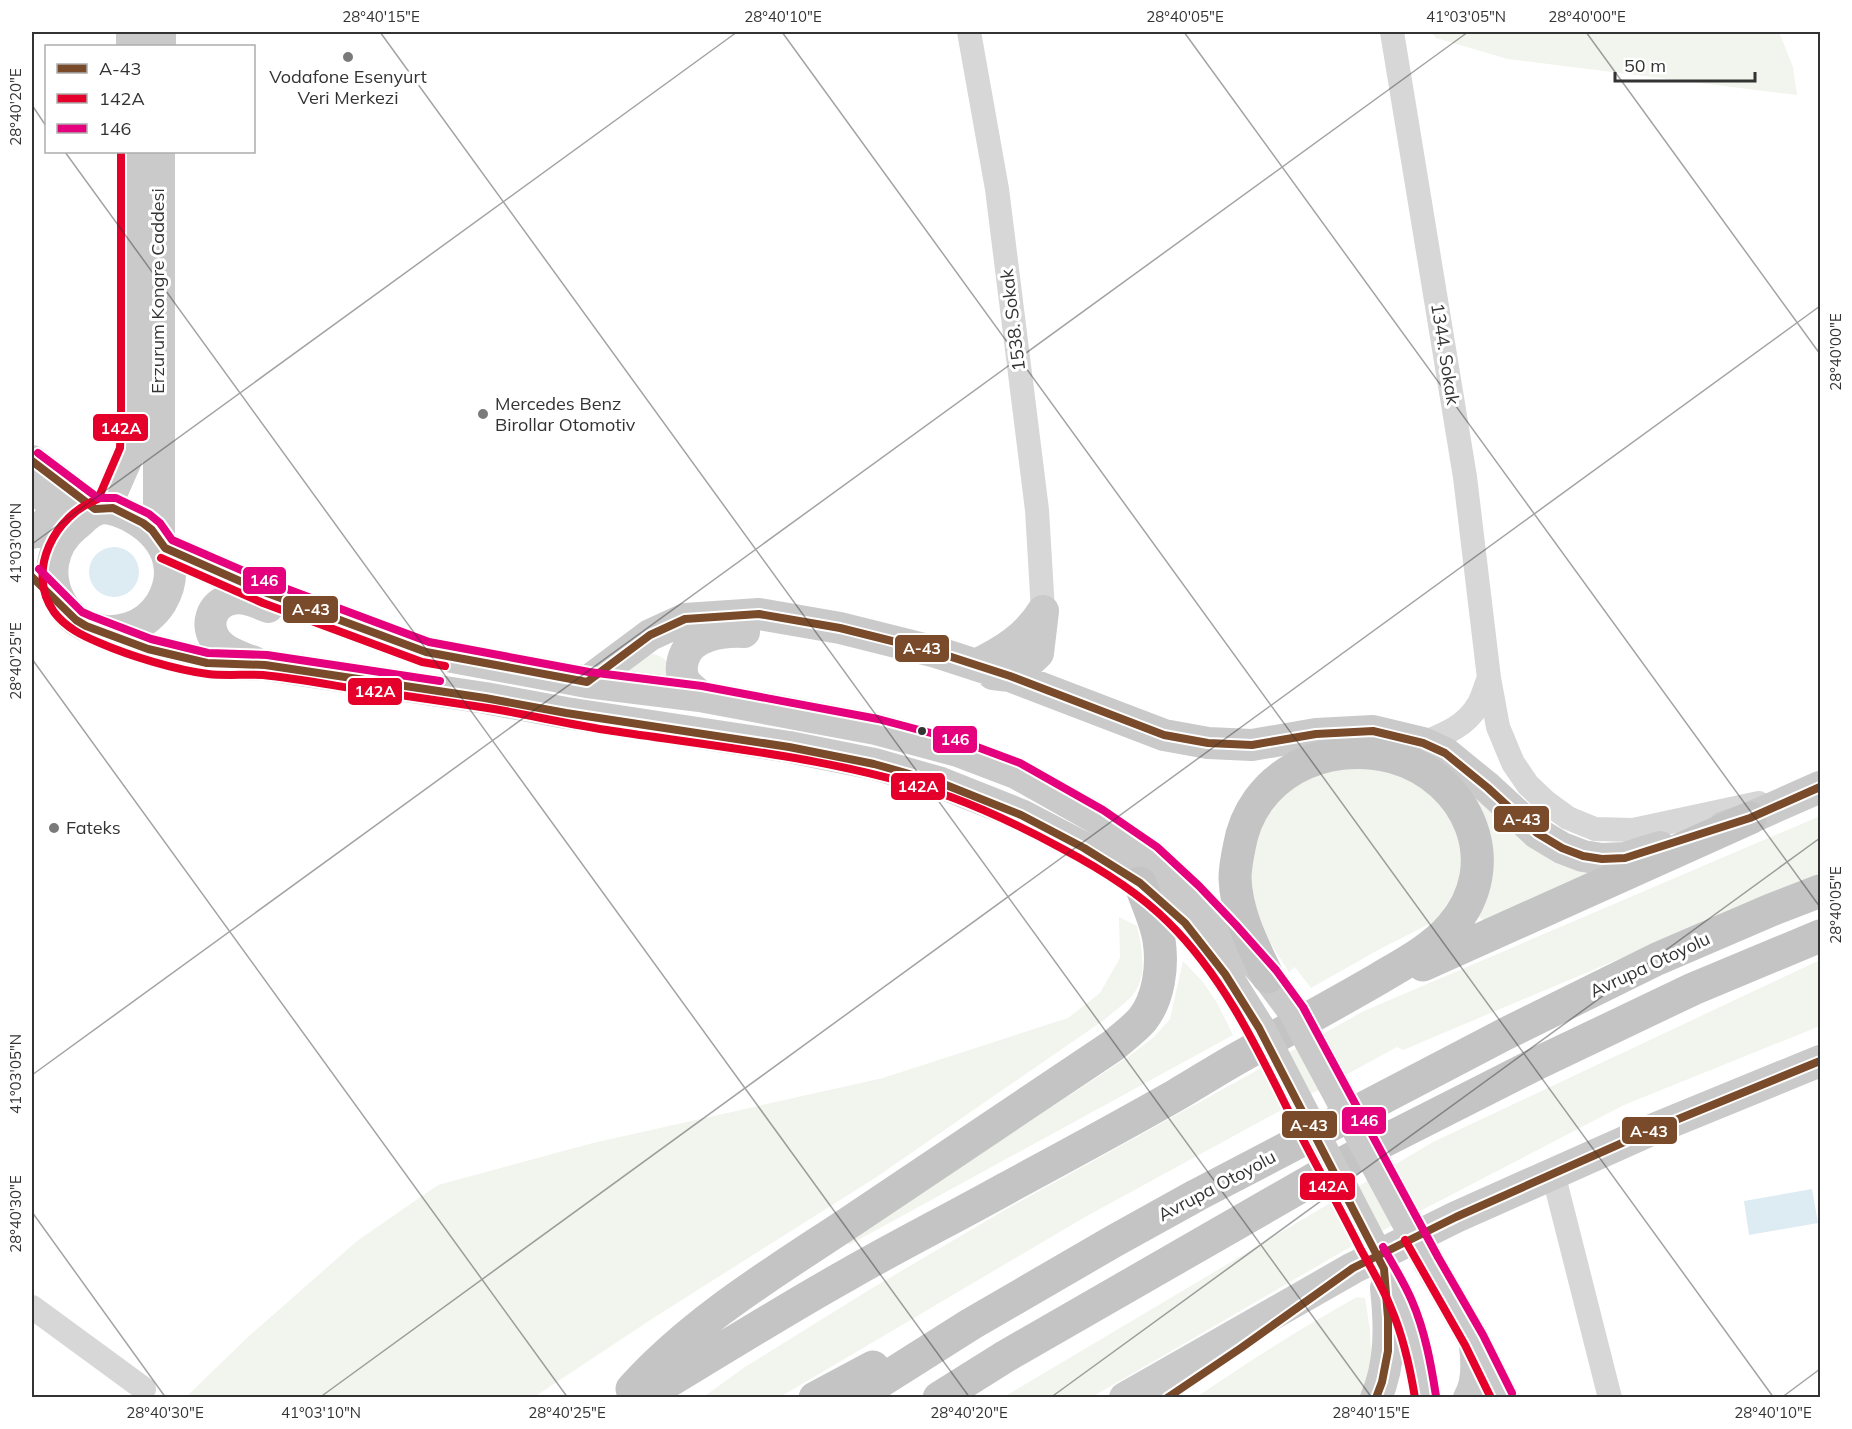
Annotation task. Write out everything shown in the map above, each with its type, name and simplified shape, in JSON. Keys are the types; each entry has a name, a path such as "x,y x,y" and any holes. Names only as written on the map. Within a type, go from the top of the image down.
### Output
{"highway":[{"path":"641,1398 847,1275 1169,1099 1407,962 1432,944 1451,927 1465,908 1473,889 1477,868 1476,843 1470,820 1458,798 1422,768 1376,753 1328,755 1297,767 1274,782 1261,795 1248,816 1241,836 1235,877 1243,922 1268,977"},
{"path":"1329,1007 1750,818"},
{"path":"625,1398 649,1370 673,1348 750,1290 1114,1045 1142,1020 1152,1004 1161,963 1159,938 1140,883"},
{"name":"Avrupa Otoyolu","path":"854,1398 971,1324 1197,1195 1505,1034 1657,959 1821,891"},
{"path":"939,1398 1006,1356 1382,1142 1532,1066 1693,989 1821,936"},
{"path":"815,1398 886,1360 971,1324"}],"main road":[{"name":"Erzurum Kongre Caddesi","path":"100,508 130,451 132,422 131,153"},
{"name":"Erzurum Kongre Caddesi","path":"159,153 162,543"},
{"path":"32,461 100,508 113,508 143,523 162,543 267,593 426,652"},
{"path":"32,481 44,493 53,509 46,524 32,533"},
{"path":"67,612 56,593 52,570 54,559 70,530 100,508"},
{"path":"97,629 109,631 132,627 143,621 160,605 170,577 168,560 162,543"},
{"path":"32,577 76,620 148,649 207,663 265,665 485,698 566,713 789,747 874,764 941,783 1020,815 1084,849 1140,883 1185,923 1226,974 1259,1028 1399,1298 1430,1390"},
{"path":"265,665 232,653 217,643 211,632 210,620 211,613 219,604 231,598 243,598 338,634 376,645 587,682 700,696 876,729 957,751 1016,773 1098,819 1150,855 1206,909 1268,977 1295,1013 1503,1398"},
{"path":"976,665 1002,652 1020,638 1043,611"},
{"path":"681,671 685,654 690,647 712,634 728,631 801,635 849,644 969,673 1010,676 1038,653 1043,611"},
{"path":"587,682 650,635 685,619 759,614 840,628 936,652 1010,676 1164,735 1208,743 1252,745 1316,734 1374,731 1423,743 1445,753 1537,832 1562,848 1583,856 1602,859 1625,858 1750,818 1813,790"},
{"path":"650,635 663,645 686,682 700,696"},
{"path":"1125,1398 1353,1268 1456,1218 1649,1131 1821,1061"},
{"path":"1166,1398 1353,1268"},
{"path":"1376,1398 1385,1372 1389,1348 1384,1269"},
{"path":"1469,1398 1475,1382 1474,1341"}],"street":[{"name":"1538. Sokak","path":"969,32 997,189 1037,510 1043,611"},
{"name":"1344. Sokak","path":"1392,32 1465,477 1489,678 1498,728 1513,763 1528,785 1546,802 1568,818 1595,829 1633,830 1813,790"},
{"name":"1344. Sokak","path":"1423,743 1451,732 1467,720 1478,705 1489,678"},
{"path":"1553,1173 1610,1398"},
{"path":"32,1307 144,1389"}],"shaded area":[{"path":"1431,32 1779,32 1793,67 1797,95 1508,59 1436,38"},
{"path":"109,547 119,547 132,554 139,567 139,577 132,590 119,597 109,597 100,593 93,586 89,577 89,567 93,558 100,551"},
{"path":"652,654 665,659 678,678 624,673 638,661"},
{"path":"1358,764 1402,772 1449,804 1463,838 1462,880 1437,920 1311,988 1295,967 1289,972 1262,930 1253,907 1250,860 1265,815 1280,797 1319,770"},
{"path":"1465,789 1589,873 1484,921 1473,912"},
{"path":"1820,816 1820,874 1403,1050 1397,1047 1085,1217 780,1397 702,1398 745,1367 1003,1211 1364,1011"},
{"path":"1119,917 1137,926 1142,964 1140,982 1136,990 1120,1007 875,1178 658,1315 534,1397 186,1397 248,1337 357,1241 438,1185 593,1143 883,1078 1068,1018 1100,993 1120,958"},
{"path":"1820,960 1820,1026 1624,1105 1345,1250 1092,1397 1002,1398 1433,1142"},
{"path":"1183,961 1203,982 1217,1003 1233,1035 849,1245 848,1241 1128,1057 1154,1037 1170,1019"},
{"path":"1812,1189 1818,1223 1749,1235 1744,1201"},
{"path":"1357,1297 1365,1298 1370,1330 1372,1373 1361,1397 1195,1398 1275,1346"}],"transit line":[{"name":"142A","path":"121,153 120,448 98,499 69,518 49,546 44,562 43,579 46,596 54,612 64,623 81,634 112,648 153,662 195,672 298,679 494,709 613,731 784,756 869,773 951,797 979,808 1089,864 1131,890 1168,922 1189,944 1240,1018 1384,1293 1403,1341 1415,1398"},
{"name":"146","path":"38,453 98,498 116,498 149,514 160,523 172,540 271,583 429,642 589,672 702,686 878,719 961,741 1020,763 1103,810 1157,847 1199,886 1276,970 1303,1007 1438,1257 1483,1335 1512,1393"},
{"name":"A-43","path":"32,461 95,509 113,508 143,523 152,530 165,548 267,593 426,652 587,682 650,635 685,619 759,614 840,628 936,652 1010,676 1164,735 1208,743 1252,745 1316,734 1373,731 1423,743 1445,753 1488,788 1537,833 1562,848 1583,856 1602,859 1625,858 1750,818 1820,787"},
{"name":"142A","path":"161,558 263,603 422,662 445,666"},
{"name":"146","path":"39,569 82,612 151,639 208,653 267,655 440,681"},
{"name":"A-43","path":"32,577 76,620 86,626 148,649 207,663 265,665 485,698 566,713 789,747 874,764 941,783 1021,815 1084,848 1140,883 1185,923 1225,974 1259,1028 1384,1269 1388,1351 1382,1382 1376,1398"},
{"name":"A-43","path":"1167,1398 1353,1268 1456,1217 1649,1131 1820,1061"},
{"name":"142A","path":"1405,1240 1465,1345 1491,1398"},
{"name":"146","path":"1383,1247 1406,1287 1417,1312 1427,1348 1436,1396"}],"place":[{"name":"Vodafone Esenyurt Veri Merkezi","path":"348,57"},
{"name":"Mercedes Benz Birollar Otomotiv","path":"483,414"},
{"name":"Fateks","path":"54,828"}]}
